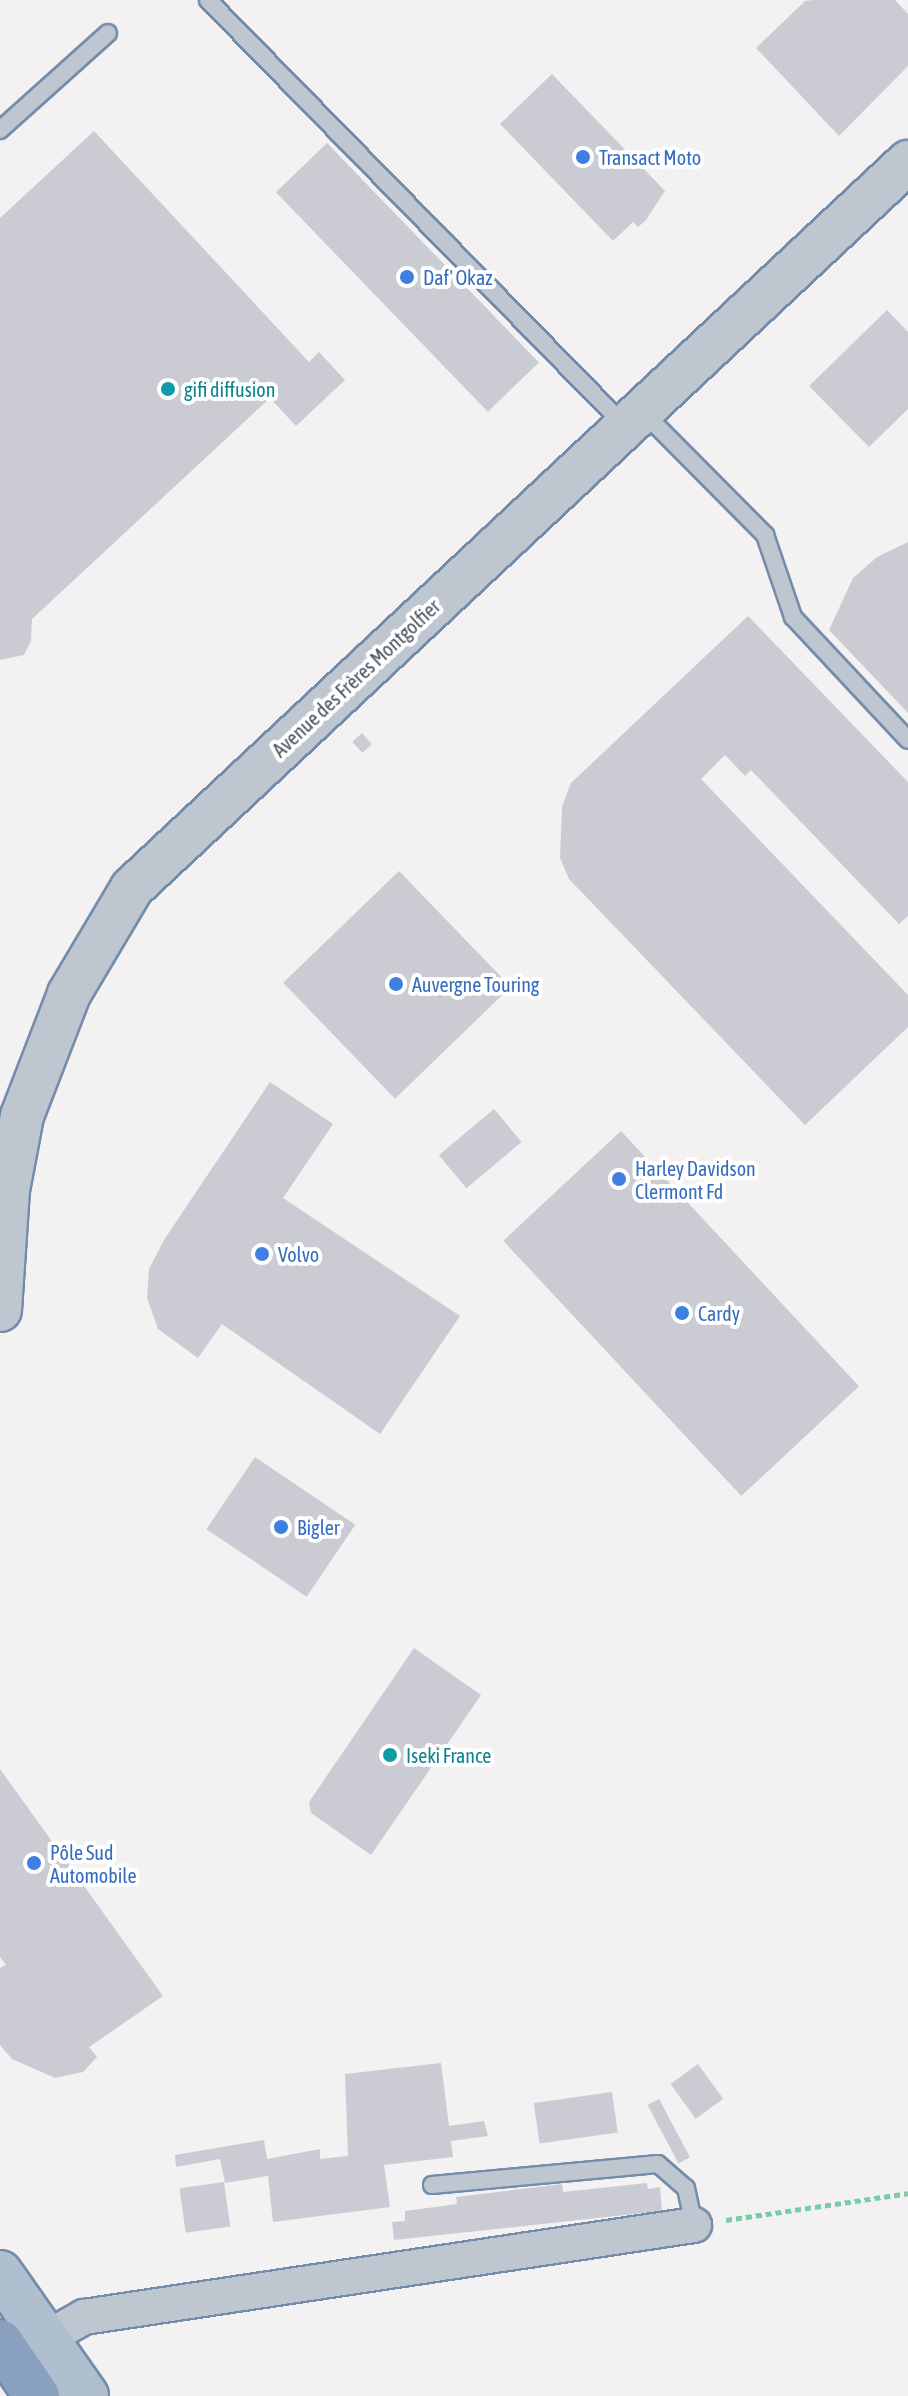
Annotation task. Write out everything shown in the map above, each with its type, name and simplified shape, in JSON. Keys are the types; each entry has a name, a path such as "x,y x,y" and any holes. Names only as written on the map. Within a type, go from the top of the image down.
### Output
{"highway":[{"path":"0,2342 37,2396"}],"main road":[{"path":"0,2273 86,2396"},
{"path":"0,2377 12,2396"}],"street":[{"name":"Avenue des Frères Montgolfier","path":"0,1310 8,1190 22,1116 69,994 132,888 908,162"},
{"path":"45,2339 84,2317 694,2225"}],"lane":[{"path":"208,0 634,418 765,535 793,617 908,740"},
{"path":"0,130 108,33"},
{"path":"432,2185 658,2164 686,2188 694,2225"}],"path":[{"path":"694,2225 908,2193"}],"building":[{"path":"895,0 908,14 908,66 839,136 756,48 805,1"},
{"name":"Transact Moto","path":"552,74 665,191 646,220 638,227 633,222 613,241 500,124"},
{"name":"gifi diffusion","path":"94,131 309,362 319,352 345,380 296,426 270,398 32,619 31,641 24,655 0,660 0,218"},
{"name":"Daf' Okaz","path":"327,143 539,362 488,412 276,192"},
{"path":"887,310 908,332 908,409 869,447 809,386"},
{"path":"908,542 908,713 829,630 853,578 877,557"},
{"path":"748,616 908,782 908,916 899,924 751,770 745,776 725,755 701,779 908,995 908,1027 805,1125 569,879 560,858 562,807 571,783"},
{"path":"362,733 372,744 362,753 352,742"},
{"name":"Auvergne Touring","path":"399,871 511,987 395,1099 283,983"},
{"name":"Volvo","path":"270,1082 333,1124 283,1198 460,1316 380,1434 222,1324 198,1358 158,1329 147,1298 149,1269 164,1240"},
{"path":"494,1109 522,1142 466,1188 439,1155"},
{"name":"Cardy","path":"621,1131 859,1386 741,1496 503,1241"},
{"name":"Bigler","path":"255,1457 355,1525 307,1597 206,1529"},
{"name":"Iseki France","path":"414,1648 481,1695 371,1855 311,1813 309,1802"},
{"name":"Pôle Sud Automobile","path":"0,1769 163,1996 89,2047 97,2057 83,2072 55,2078 12,2059 0,2045 0,1968 6,1965 0,1957"},
{"path":"441,2063 449,2126 484,2121 488,2136 451,2141 453,2157 384,2165 390,2207 273,2222 268,2176 225,2183 220,2159 176,2167 175,2155 264,2140 267,2159 320,2149 320,2159 348,2156 345,2074"},
{"path":"698,2064 723,2099 696,2119 670,2084"},
{"path":"612,2092 618,2133 539,2144 534,2103"},
{"path":"659,2099 690,2157 679,2163 648,2105"},
{"path":"224,2182 230,2227 186,2233 179,2188"},
{"path":"647,2183 648,2189 660,2187 662,2211 394,2240 392,2222 405,2221 405,2211 457,2204 456,2197 562,2184 563,2192"}],"place":[{"name":"Transact Moto","path":"583,157"},
{"name":"Daf' Okaz","path":"407,277"},
{"name":"gifi diffusion","path":"168,389"},
{"name":"Auvergne Touring","path":"396,984"},
{"name":"Harley Davidson Clermont Fd","path":"619,1179"},
{"name":"Volvo","path":"262,1254"},
{"name":"Cardy","path":"682,1313"},
{"name":"Bigler","path":"281,1527"},
{"name":"Iseki France","path":"390,1755"},
{"name":"Pôle Sud Automobile","path":"34,1863"}]}
